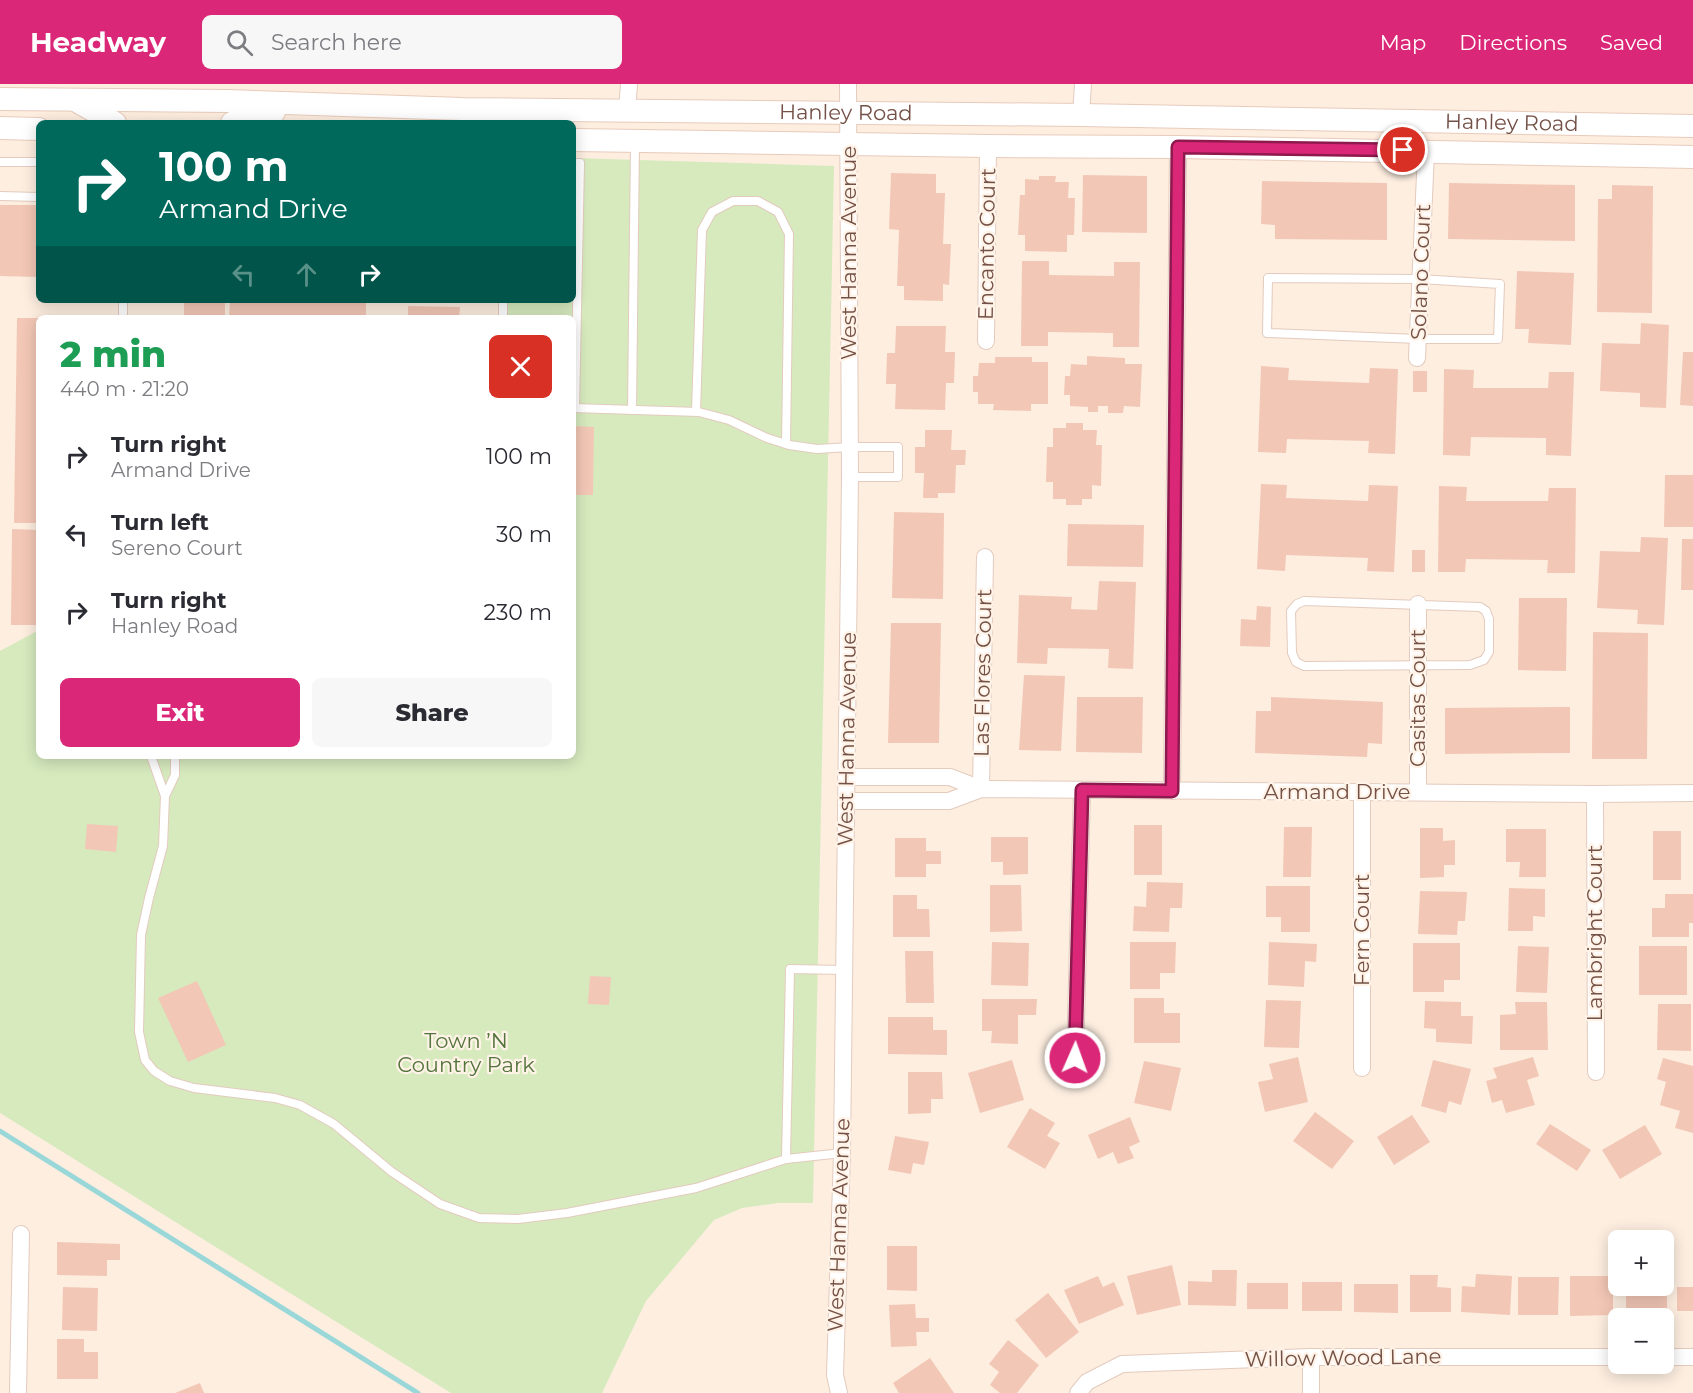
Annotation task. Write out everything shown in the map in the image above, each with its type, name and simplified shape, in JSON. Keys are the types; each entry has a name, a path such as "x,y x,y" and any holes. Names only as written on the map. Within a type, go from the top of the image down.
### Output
{"main road":[{"name":"Hanley Road","path":"0,99 627,111 1081,115 1693,126"},
{"path":"74,99 110,120"},
{"path":"238,120 257,114 323,104"},
{"path":"381,106 397,120"},
{"path":"1383,121 1426,151 1453,136 1502,123"},
{"path":"0,128 36,129"},
{"name":"Hanley Road","path":"576,140 1178,147 1693,157"}],"street":[{"path":"627,111 629,84"},
{"name":"West Hanna Avenue","path":"839,1393 835,1375 842,1153 850,477 848,84"},
{"path":"1081,115 1083,84"},
{"name":"Encanto Court","path":"986,341 988,146"},
{"path":"1172,791 1178,147"},
{"name":"Solano Court","path":"1417,358 1426,151"},
{"name":"Las Flores Court","path":"981,789 985,557"},
{"name":"Casitas Court","path":"1418,604 1418,792"},
{"name":"Armand Drive","path":"846,777 950,777 981,789 1693,793"},
{"name":"Armand Drive","path":"846,801 949,801 981,789"},
{"path":"1075,1058 1082,790"},
{"name":"Fern Court","path":"1362,792 1362,1068"},
{"name":"Lambright Court","path":"1595,794 1596,1072"},
{"path":"18,1393 21,1233"},
{"path":"1311,1357 1311,1393"},
{"name":"Willow Wood Lane","path":"1078,1393 1087,1382 1122,1364 1311,1357 1608,1357"},
{"path":"1674,1357 1693,1358"}],"lane":[{"path":"632,410 635,142"},
{"path":"0,162 36,162"},
{"path":"576,164 580,164 576,327"},
{"path":"0,196 36,197"},
{"path":"696,411 702,230 712,212 733,201 758,201 778,212 789,234 786,444"},
{"path":"1268,278 1420,279 1500,284 1498,339 1418,339 1267,333 1268,278"},
{"path":"576,408 696,411 729,420 786,444 818,449 898,447 897,477 850,477"},
{"path":"1304,601 1480,607 1486,611 1489,619 1489,652 1484,660 1470,665 1417,665 1304,666 1296,662 1292,653 1291,610 1304,601"},
{"path":"152,759 165,796 163,846 141,935 139,1032 145,1060 154,1071 170,1081 194,1088 275,1098 300,1105 334,1124 392,1172 440,1204 478,1218 518,1220 567,1213 696,1188 786,1159 842,1153"},
{"path":"165,796 175,775 175,759"},
{"path":"786,1159 790,969 844,970"}],"green space":[{"name":"Town ’N Country Park","path":"576,158 834,166 813,1203 778,1203 742,1208 714,1220 646,1301 602,1393 451,1393 0,1113 0,651 36,632 36,759 576,759 576,315 500,315 500,303 576,303"}],"building":[{"path":"891,173 936,174 936,193 945,193 943,244 951,244 949,285 943,284 943,301 904,300 904,286 897,286 899,230 889,229"},
{"path":"1083,175 1147,176 1147,233 1082,232"},
{"path":"1039,176 1056,176 1055,182 1069,182 1068,198 1075,198 1074,235 1067,235 1067,252 1025,251 1025,235 1018,235 1020,195 1025,195 1025,179 1039,180"},
{"path":"1262,181 1387,183 1387,240 1275,239 1275,225 1261,224"},
{"path":"1449,183 1575,185 1575,241 1448,239"},
{"path":"1612,185 1653,186 1652,313 1597,312 1598,199 1612,199"},
{"path":"0,205 36,205 36,277 0,276"},
{"path":"1022,261 1049,261 1049,275 1114,276 1114,262 1140,262 1139,347 1113,347 1113,333 1048,332 1048,346 1021,346"},
{"path":"1517,271 1574,273 1571,345 1528,343 1529,329 1515,329"},
{"path":"184,303 225,303 225,315 184,315"},
{"path":"230,303 366,303 366,315 229,315"},
{"path":"408,306 460,307 459,315 408,315"},
{"path":"17,318 36,318 36,523 14,523"},
{"path":"1641,323 1669,325 1666,408 1640,407 1640,393 1600,391 1602,343 1640,344"},
{"path":"896,326 946,326 945,352 955,352 954,383 946,383 945,410 895,409 896,384 886,384 887,353 895,353"},
{"path":"1683,352 1693,352 1693,406 1680,405"},
{"path":"1087,356 1125,358 1125,364 1142,364 1140,407 1124,406 1123,413 1108,413 1108,406 1098,406 1098,412 1088,412 1088,407 1070,406 1070,395 1064,395 1065,376 1070,376 1071,364 1087,365"},
{"path":"995,357 1032,357 1032,362 1048,362 1048,404 1031,404 1031,411 993,410 994,404 978,404 978,392 973,392 973,376 978,376 979,363 995,363"},
{"path":"1261,366 1289,368 1288,380 1369,383 1370,368 1398,369 1395,454 1368,453 1369,441 1287,439 1286,453 1258,452"},
{"path":"1444,369 1474,370 1473,388 1548,388 1549,372 1574,372 1571,456 1546,455 1546,438 1471,437 1470,456 1443,455"},
{"path":"1413,371 1427,371 1427,392 1413,392"},
{"path":"1066,423 1083,423 1083,430 1097,430 1096,445 1102,445 1101,486 1092,485 1092,499 1082,499 1082,505 1066,505 1066,499 1053,499 1053,482 1046,482 1047,447 1053,447 1053,428 1066,428"},
{"path":"576,426 594,427 593,495 576,495"},
{"path":"925,430 952,430 951,450 966,450 965,465 956,465 955,493 938,493 938,498 923,498 924,473 915,473 915,447 925,447"},
{"path":"1665,475 1693,475 1693,527 1664,527"},
{"path":"1261,484 1287,485 1286,498 1368,501 1369,485 1398,486 1394,572 1367,571 1368,558 1286,555 1285,571 1257,569"},
{"path":"1439,486 1467,487 1466,501 1548,501 1549,488 1576,488 1575,573 1547,573 1548,560 1466,559 1465,572 1438,572"},
{"path":"894,512 944,513 943,599 892,598"},
{"path":"1068,524 1144,525 1143,567 1067,566"},
{"path":"12,529 36,530 36,625 11,625"},
{"path":"1641,537 1668,538 1664,625 1637,624 1638,610 1597,608 1600,551 1640,552"},
{"path":"1682,539 1693,539 1693,590 1681,590"},
{"path":"1412,550 1425,550 1425,572 1412,572"},
{"path":"1099,581 1136,582 1133,669 1108,668 1109,649 1048,648 1047,664 1017,663 1019,595 1072,597 1071,609 1097,610"},
{"path":"1519,598 1567,598 1566,671 1518,670"},
{"path":"1257,606 1271,607 1270,647 1240,646 1241,619 1256,620"},
{"path":"891,623 941,623 939,743 888,743"},
{"path":"1593,632 1648,633 1647,759 1592,759"},
{"path":"1024,675 1065,676 1061,751 1019,750"},
{"path":"1077,697 1143,697 1142,753 1076,752"},
{"path":"1271,697 1383,702 1382,744 1368,743 1367,757 1255,753 1256,711 1271,711"},
{"path":"1570,707 1570,753 1445,754 1445,708"},
{"path":"87,824 118,826 116,852 85,849"},
{"path":"1134,825 1162,825 1162,875 1134,875"},
{"path":"1284,827 1312,827 1311,877 1283,877"},
{"path":"1420,828 1443,828 1443,841 1455,840 1455,865 1444,865 1444,877 1420,878"},
{"path":"1506,829 1546,829 1546,877 1519,877 1520,862 1506,862"},
{"path":"1653,831 1681,831 1681,880 1653,880"},
{"path":"991,837 1028,837 1028,874 1003,875 1003,862 991,862"},
{"path":"895,838 926,838 926,851 941,851 941,864 926,864 926,877 895,877"},
{"path":"1147,882 1183,883 1182,908 1170,908 1169,932 1133,931 1134,906 1146,907"},
{"path":"990,885 1021,885 1022,931 990,932"},
{"path":"1266,886 1310,886 1310,932 1281,932 1281,917 1266,917"},
{"path":"1509,888 1545,889 1545,917 1533,916 1533,931 1508,931"},
{"path":"1420,891 1467,892 1465,921 1458,921 1457,935 1418,934"},
{"path":"1665,894 1693,894 1693,923 1689,923 1689,937 1652,937 1652,908 1665,908"},
{"path":"893,895 917,895 917,909 929,909 930,937 893,937"},
{"path":"992,942 1029,943 1028,986 991,985"},
{"path":"1130,942 1176,942 1175,973 1160,973 1160,989 1130,989"},
{"path":"1269,942 1317,944 1316,962 1305,961 1304,987 1268,985"},
{"path":"1413,943 1460,943 1460,980 1444,980 1444,992 1413,992"},
{"path":"1518,946 1549,947 1547,993 1516,992"},
{"path":"1639,946 1687,946 1687,995 1639,995"},
{"path":"905,951 933,951 934,1003 906,1003"},
{"path":"590,976 611,977 609,1005 588,1004"},
{"path":"197,981 226,1045 188,1062 158,998"},
{"path":"1134,998 1164,998 1164,1013 1180,1013 1180,1043 1134,1043"},
{"path":"982,999 1037,999 1036,1015 1018,1015 1018,1044 991,1043 992,1031 982,1031"},
{"path":"1266,1000 1301,1001 1299,1048 1264,1047"},
{"path":"1425,1001 1461,1002 1461,1016 1473,1016 1472,1044 1436,1042 1436,1029 1424,1028"},
{"path":"1515,1002 1547,1002 1548,1050 1500,1050 1500,1015 1516,1014"},
{"path":"1658,1004 1691,1004 1691,1051 1657,1050"},
{"path":"888,1017 933,1017 933,1030 947,1030 947,1055 888,1054"},
{"path":"1298,1057 1308,1102 1265,1112 1258,1082 1273,1079 1269,1064"},
{"path":"1533,1057 1539,1076 1527,1080 1535,1105 1506,1113 1502,1100 1492,1103 1486,1081 1497,1078 1493,1068"},
{"path":"1663,1058 1693,1066 1693,1133 1675,1128 1680,1111 1660,1105 1666,1082 1657,1079"},
{"path":"1012,1060 1024,1100 980,1113 968,1073"},
{"path":"1433,1060 1471,1069 1461,1105 1449,1101 1446,1113 1421,1106"},
{"path":"1144,1061 1181,1068 1171,1111 1134,1103"},
{"path":"908,1072 942,1072 943,1099 931,1099 931,1113 908,1114"},
{"path":"1030,1108 1055,1123 1047,1136 1060,1143 1045,1169 1007,1147"},
{"path":"1315,1112 1354,1141 1332,1169 1293,1141"},
{"path":"1412,1115 1430,1142 1394,1165 1377,1137"},
{"path":"1130,1117 1140,1142 1129,1147 1134,1158 1118,1164 1113,1152 1098,1159 1088,1135"},
{"path":"1550,1124 1591,1150 1577,1171 1536,1144"},
{"path":"1645,1125 1662,1154 1620,1179 1602,1150"},
{"path":"895,1136 929,1142 924,1165 913,1163 911,1174 888,1170"},
{"path":"57,1242 120,1244 120,1260 107,1260 107,1276 57,1275"},
{"path":"887,1246 917,1246 917,1291 887,1290"},
{"path":"1172,1265 1181,1305 1137,1315 1127,1276"},
{"path":"1212,1270 1237,1270 1236,1306 1188,1305 1188,1281 1212,1282"},
{"path":"1476,1274 1512,1276 1510,1315 1461,1312 1462,1286 1475,1287"},
{"path":"1410,1275 1438,1275 1437,1287 1451,1288 1451,1312 1410,1312"},
{"path":"1098,1276 1103,1287 1114,1282 1124,1305 1079,1324 1064,1290"},
{"path":"1570,1276 1608,1276 1608,1296 1613,1296 1613,1308 1608,1308 1608,1315 1570,1316"},
{"path":"1518,1277 1559,1277 1558,1315 1518,1315"},
{"path":"1302,1282 1342,1282 1342,1311 1302,1311"},
{"path":"1247,1283 1288,1283 1288,1309 1247,1309"},
{"path":"1354,1284 1398,1284 1398,1313 1354,1312"},
{"path":"63,1287 98,1288 97,1331 62,1330"},
{"path":"1677,1287 1693,1287 1693,1311 1677,1311"},
{"path":"1048,1293 1079,1332 1046,1358 1015,1320"},
{"path":"1626,1296 1667,1296 1667,1308 1626,1308"},
{"path":"915,1304 916,1318 929,1318 929,1332 916,1332 917,1346 891,1347 889,1305"},
{"path":"57,1339 84,1339 84,1352 98,1352 98,1379 57,1379"},
{"path":"1008,1340 1039,1365 1017,1393 1000,1393 990,1385 999,1372 989,1364"},
{"path":"930,1358 954,1393 899,1393 893,1383"},
{"path":"200,1383 204,1393 175,1393"}],"waterway":[{"path":"0,1131 418,1393"}],"route":[{"path":"1075,1058 1082,790 1172,791 1178,147 1403,150"}]}
